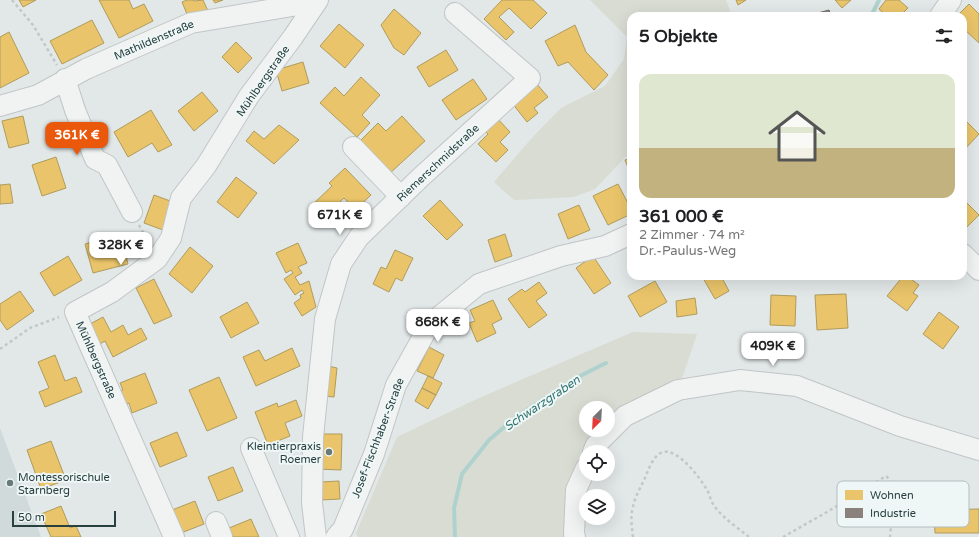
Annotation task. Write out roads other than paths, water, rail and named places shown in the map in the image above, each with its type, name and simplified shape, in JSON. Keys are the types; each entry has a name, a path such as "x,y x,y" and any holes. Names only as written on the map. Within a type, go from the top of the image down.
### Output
{"street":[{"path":"943,12 951,0"},
{"name":"Mathildenstraße","path":"0,106 38,95 65,79 191,22 317,1"},
{"name":"Mühlbergstraße","path":"174,537 75,312 112,292 157,260 170,238 181,198 206,166 250,96 293,38 317,1"},
{"name":"Riemerschmidstraße","path":"316,537 312,503 313,437 324,319 341,264 359,237 530,78 455,13"},
{"path":"65,79 75,110 95,159 107,165 132,212"},
{"path":"353,147 401,197"},
{"name":"Josef-Fischhaber-Straße","path":"336,537 343,529 374,454 396,385 430,324 478,284 561,256 605,246 627,236"},
{"path":"967,258 979,270"},
{"path":"596,445 625,416 678,390 740,380 797,386 900,426 979,450"},
{"path":"251,448 290,537"},
{"path":"575,537 576,490 580,481"}],"waterway":[{"path":"873,12 879,0"},
{"name":"Schwarzgraben","path":"455,537 454,508 462,474 489,440 516,417 582,375 606,363"}],"place":[{"name":"Kleintierpraxis Roemer","path":"329,452"},
{"name":"Montessorischule Starnberg","path":"10,483"}]}
